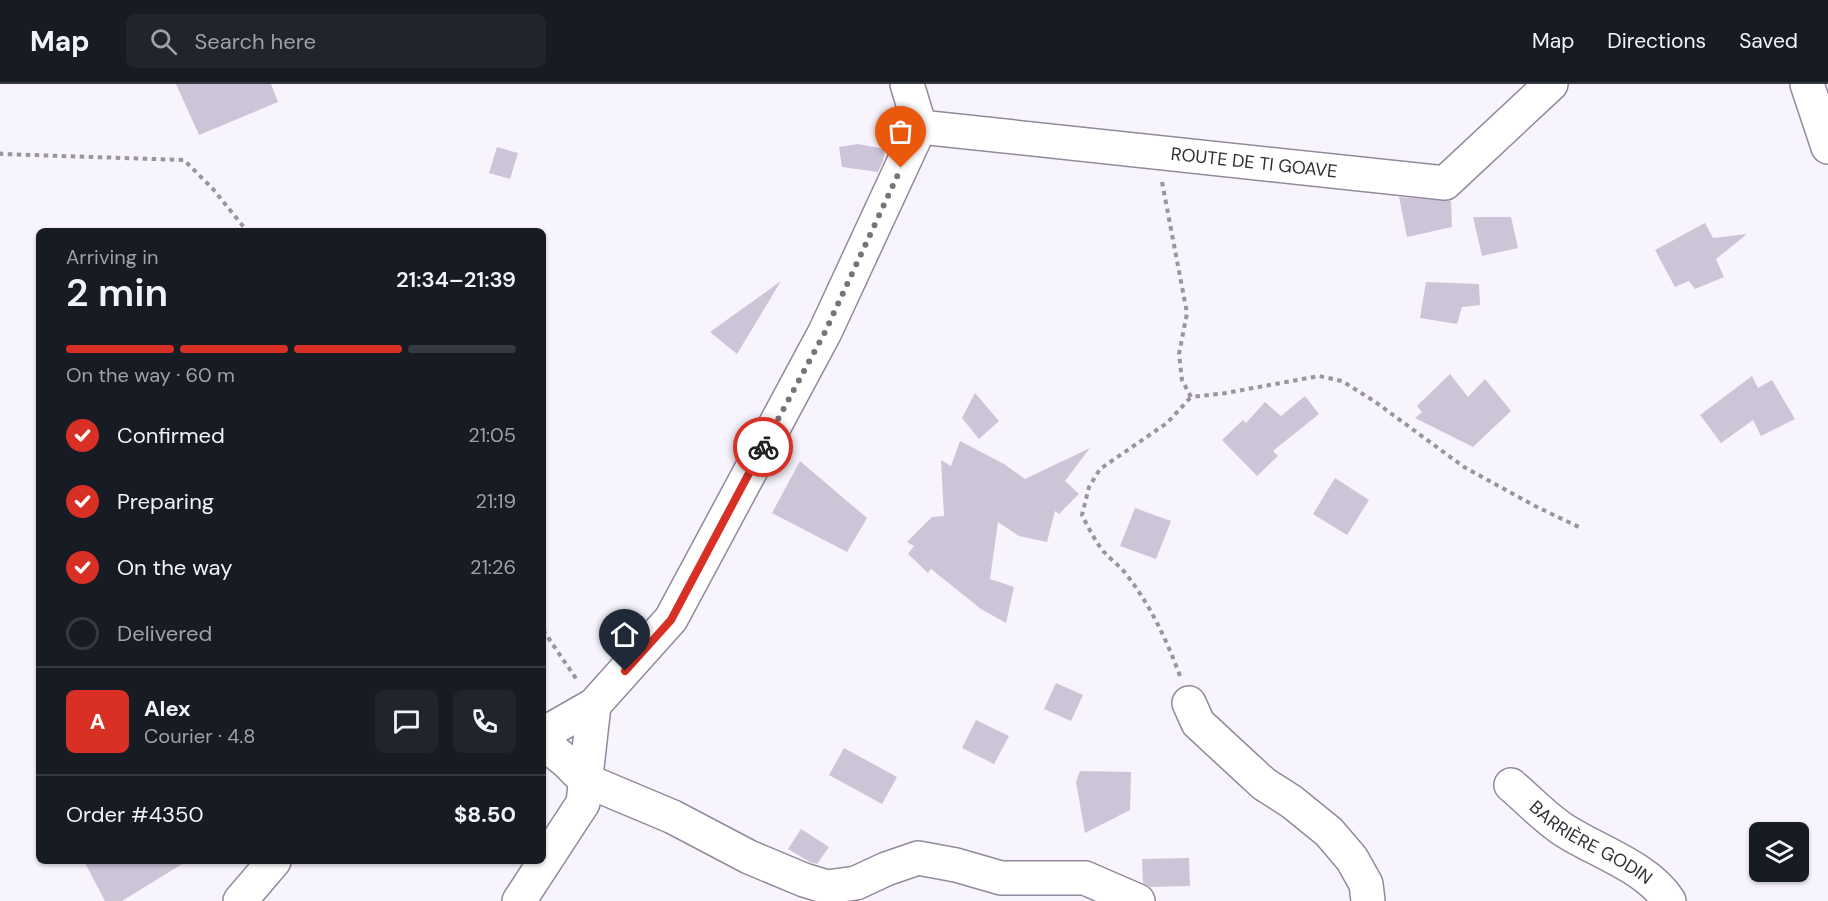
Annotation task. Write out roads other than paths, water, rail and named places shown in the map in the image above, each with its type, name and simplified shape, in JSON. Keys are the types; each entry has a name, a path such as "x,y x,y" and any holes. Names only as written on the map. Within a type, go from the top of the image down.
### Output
{"street":[{"path":"546,732 594,705 671,620 825,332 920,127 906,84"},
{"name":"ROUTE DE TI GOAVE","path":"920,127 1445,183 1551,84"},
{"path":"1807,84 1828,147"},
{"path":"1190,704 1198,723 1239,762 1264,784 1293,802 1329,832 1352,859 1365,884 1368,901"},
{"path":"546,860 583,803 594,705"},
{"path":"546,745 585,780 673,817 749,857 827,887 856,883 918,858 956,865 1001,878 1084,878 1138,901"},
{"name":"BARRIÈRE GODIN","path":"1510,785 1565,831 1635,869 1665,894 1669,901"},
{"path":"240,901 271,864"},
{"path":"519,901 543,864"}]}
